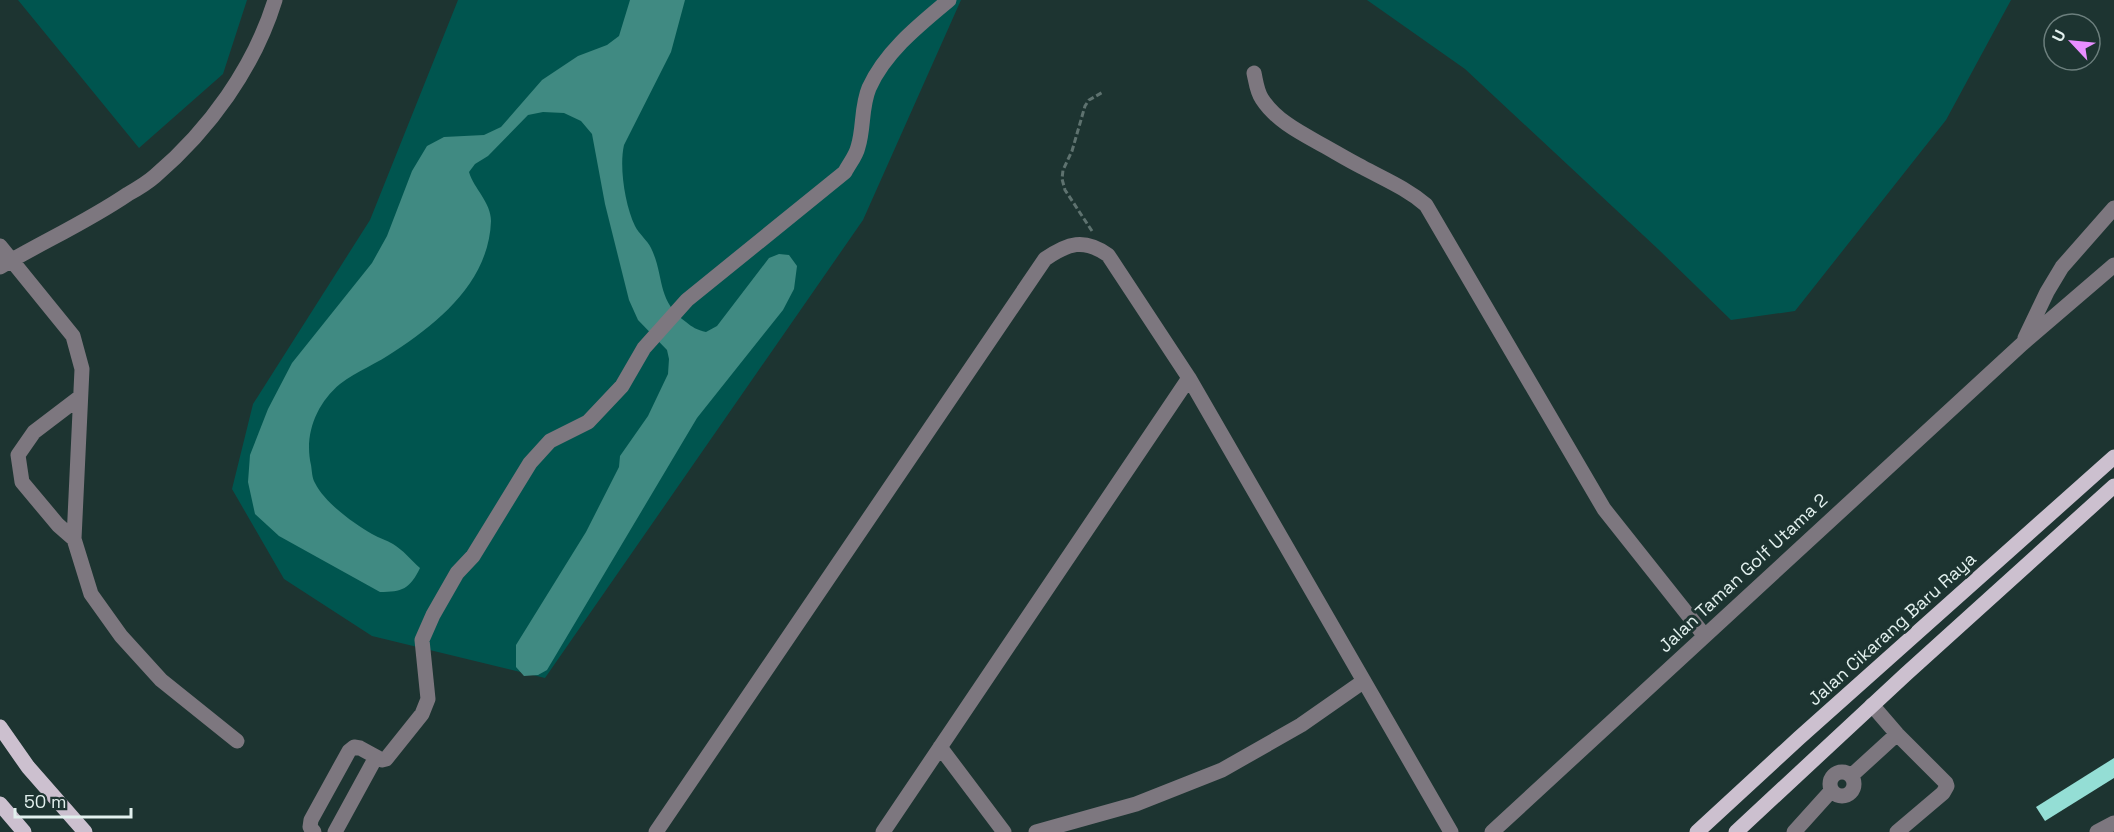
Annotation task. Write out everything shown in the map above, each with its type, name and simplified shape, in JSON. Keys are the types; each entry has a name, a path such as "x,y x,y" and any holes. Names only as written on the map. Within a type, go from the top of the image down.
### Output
{"main road":[{"name":"Jalan Cikarang Baru Raya","path":"1697,832 2114,457"},
{"path":"1736,832 1872,705 2114,486"},
{"path":"0,727 28,767 85,832"},
{"path":"0,804 24,832"}],"street":[{"path":"6,263 106,209 154,177 196,136 235,86 266,30 275,0"},
{"path":"314,832 310,826 310,820 349,751 354,747 360,748 382,760 386,759 422,714 428,699 422,640 433,615 457,573 473,556 530,463 550,441 588,422 622,386 644,348 687,300 845,172 858,148 864,105 869,88 886,60 907,37 949,0"},
{"path":"1254,73 1262,99 1293,128 1400,186 1426,205 1604,509 1704,635"},
{"name":"Jalan Taman Golf Utama 2","path":"2022,344 2062,267 2114,208"},
{"path":"656,832 1045,260 1059,250 1080,243 1095,246 1108,255 1189,378 1451,832"},
{"path":"0,246 6,263 73,336 82,369 74,539 91,594 121,636 161,680 237,741"},
{"name":"Jalan Taman Golf Utama 2","path":"1492,832 2022,344 2114,265"},
{"path":"884,832 1189,378"},
{"path":"74,539 58,525 22,482 18,455 34,432 80,397"},
{"path":"1036,832 1136,804 1222,770 1301,725 1364,681"},
{"path":"1872,705 1947,786 1944,793 1897,832"},
{"path":"1794,832 1831,790 1831,779 1835,774 1840,772 1851,776 1897,734"},
{"path":"940,747 1004,832"},
{"path":"335,832 376,757"},
{"path":"2099,832 2114,823"}],"path":[{"path":"1103,92 1089,100 1085,106 1062,178 1065,190 1108,255"}],"shaded area":[{"path":"18,0 247,0 223,74 139,148"},
{"path":"458,0 961,0 863,220 545,678 372,636 284,579 232,489 253,404 370,220"},
{"path":"630,0 685,0 671,52 624,145 623,154 624,186 628,208 635,226 651,248 665,297 676,314 688,324 706,332 717,326 769,258 779,254 789,255 797,266 794,289 783,310 697,418 547,670 538,675 524,676 516,667 516,645 586,532 619,467 620,456 648,416 668,374 667,350 638,320 629,300 605,204 592,134 581,121 564,113 543,112 528,115 488,156 475,164 469,172 488,208 491,221 482,262 472,280 460,297 429,326 388,355 340,384 324,401 314,421 309,454 315,483 325,498 340,512 375,535 397,546 420,568 413,581 400,590 380,592 279,536 255,514 248,482 250,455 268,409 292,363 372,263 387,236 412,171 427,146 444,137 484,135 501,127 542,80 578,56 607,45 619,36"},
{"path":"1367,0 2011,0 1946,120 1795,311 1731,320 1465,69"}],"building":[{"path":"2114,758 2114,778 2045,821 2036,807"}]}
